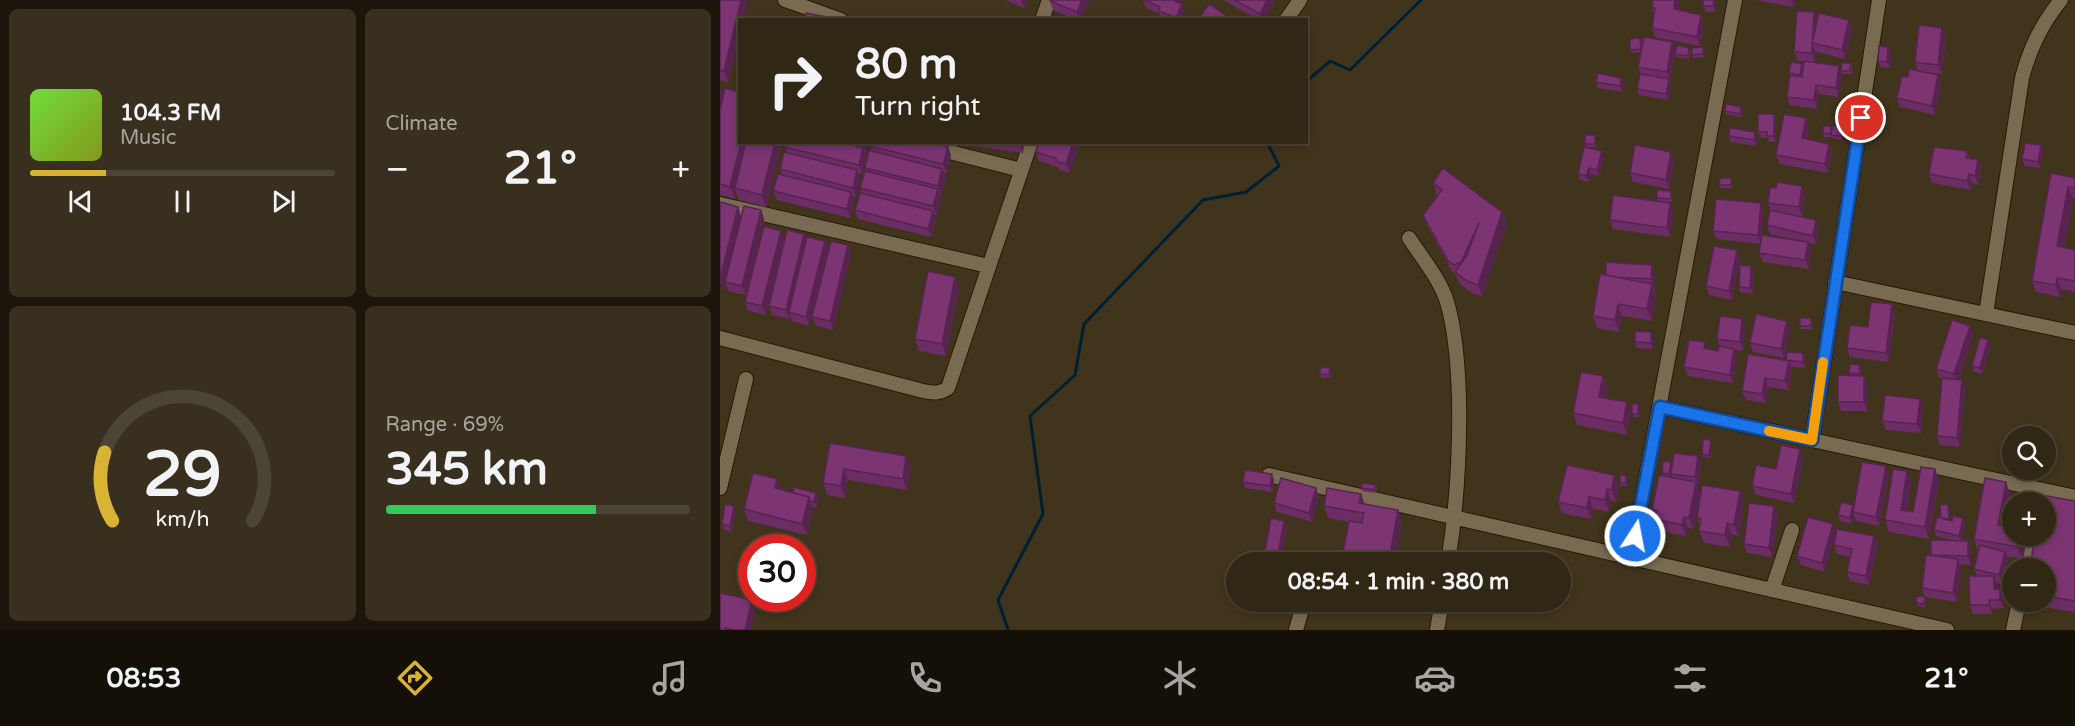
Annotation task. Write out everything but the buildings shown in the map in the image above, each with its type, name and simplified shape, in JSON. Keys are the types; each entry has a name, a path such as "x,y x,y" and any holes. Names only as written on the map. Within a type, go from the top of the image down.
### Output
{"street":[{"path":"785,0 835,18"},
{"path":"1043,18 1049,0"},
{"path":"1287,18 1300,0"},
{"path":"1630,558 1735,0"},
{"path":"1812,440 1879,0"},
{"path":"1986,314 2022,78 2036,36 2061,0"},
{"path":"918,144 1021,170"},
{"path":"720,338 923,392 942,392 948,388 1030,144"},
{"path":"720,204 988,266"},
{"path":"1409,238 1435,277 1446,300 1453,329 1460,425 1456,518 1450,552"},
{"path":"1835,282 2075,333"},
{"path":"720,488 746,379"},
{"path":"1660,407 1812,440 2027,492"},
{"path":"1269,474 1947,630"},
{"path":"2056,496 2075,497"},
{"path":"1772,590 1792,530"},
{"path":"1296,630 1301,612"},
{"path":"1437,630 1440,612"},
{"path":"2013,630 2017,612"}],"waterway":[{"path":"1308,80 1330,61 1350,70 1421,0"},
{"path":"1008,630 998,600 1043,514 1030,416 1075,375 1084,324 1203,200 1246,192 1279,166 1268,144"}],"slow traffic":[{"path":"1769,431 1812,440 1823,362"}],"route":[{"path":"1635,536 1660,407 1812,440 1861,118"}]}
